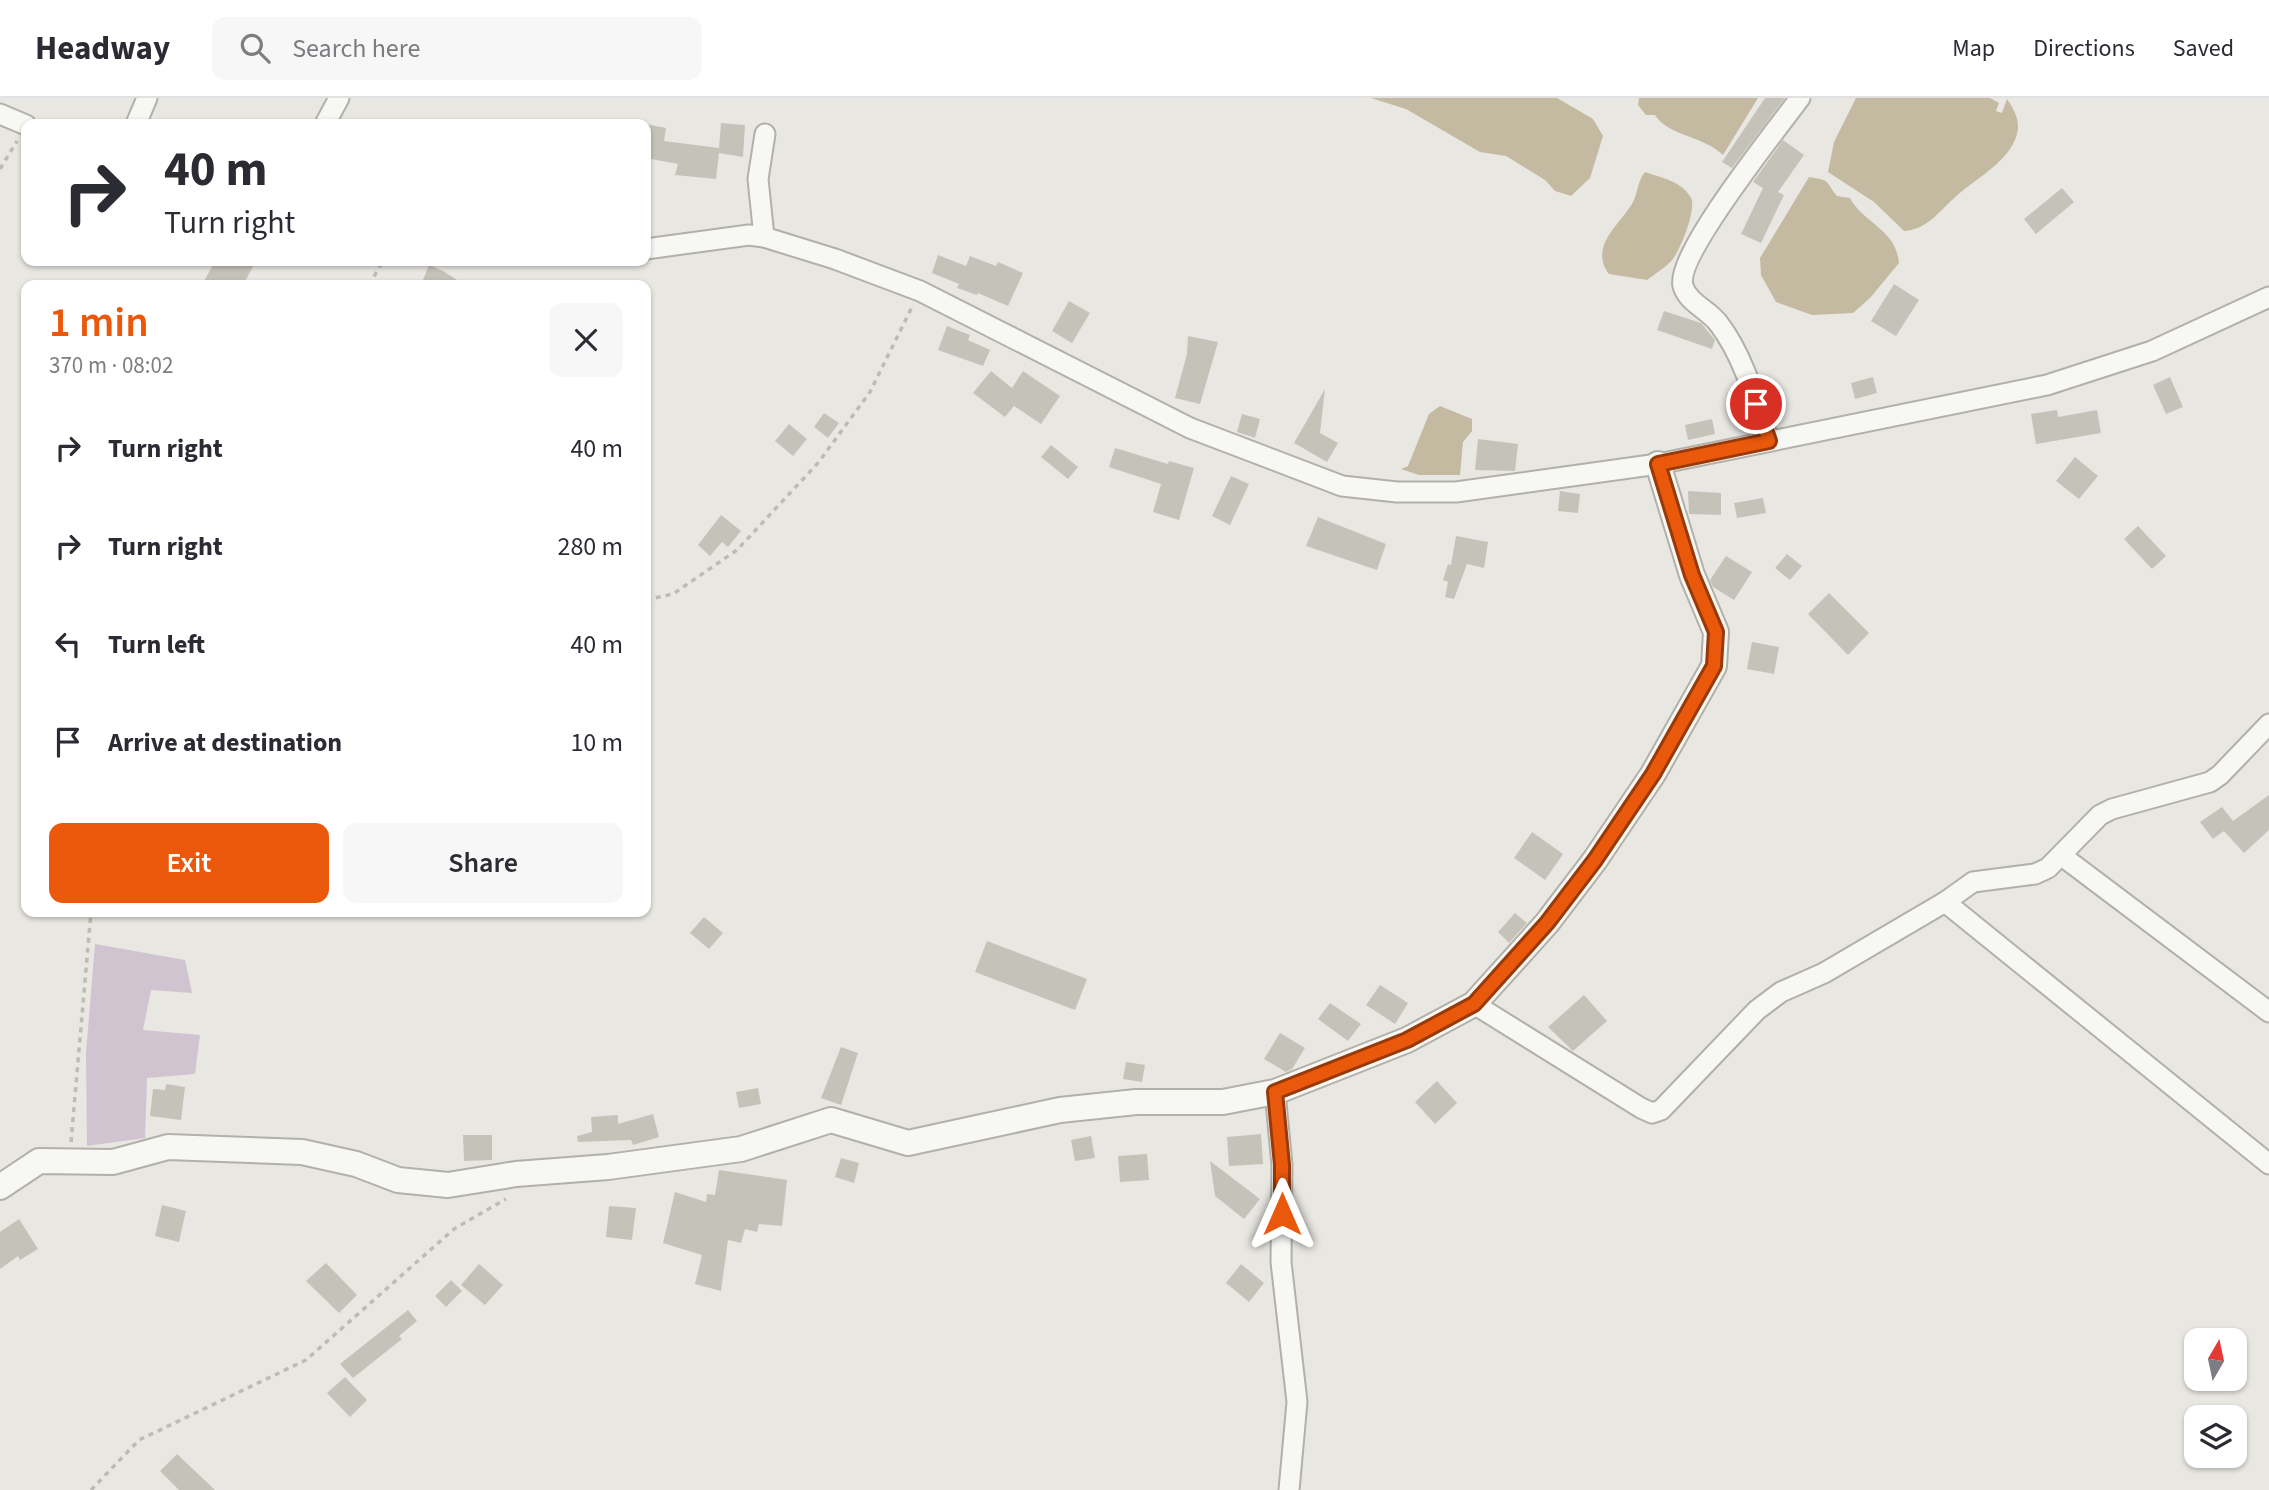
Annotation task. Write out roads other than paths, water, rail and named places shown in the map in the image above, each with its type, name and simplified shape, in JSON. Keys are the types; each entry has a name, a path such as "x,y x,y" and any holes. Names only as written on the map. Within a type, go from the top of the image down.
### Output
{"street":[{"path":"138,119 147,98"},
{"path":"328,119 339,98"},
{"path":"1769,441 1730,342 1718,321 1692,300 1683,286 1682,273 1695,243 1800,98"},
{"path":"0,114 21,123"},
{"path":"764,237 758,179 765,134"},
{"path":"651,248 749,235 764,237 920,291 1190,428 1342,486 1397,492 1456,492 1658,464 2047,384 2152,351 2269,298"},
{"path":"0,1187 38,1161 113,1162 167,1147 302,1152 356,1164 398,1180 448,1185 516,1174 608,1167 741,1149 831,1120 908,1143 1060,1110 1136,1102 1223,1102 1275,1092 1407,1040 1474,1004 1547,923 1595,860 1653,774 1714,666 1716,632 1692,575 1658,464"},
{"path":"1474,1004 1652,1113 1661,1110 1758,1010 1781,992 1824,973 1945,902 1973,882 2035,874 2048,868 2100,815 2112,808 2197,786 2220,775 2269,724"},
{"path":"2062,856 2269,1012"},
{"path":"1945,902 2269,1164"},
{"path":"1275,1092 1282,1165 1281,1262 1297,1402 1289,1490"}]}
